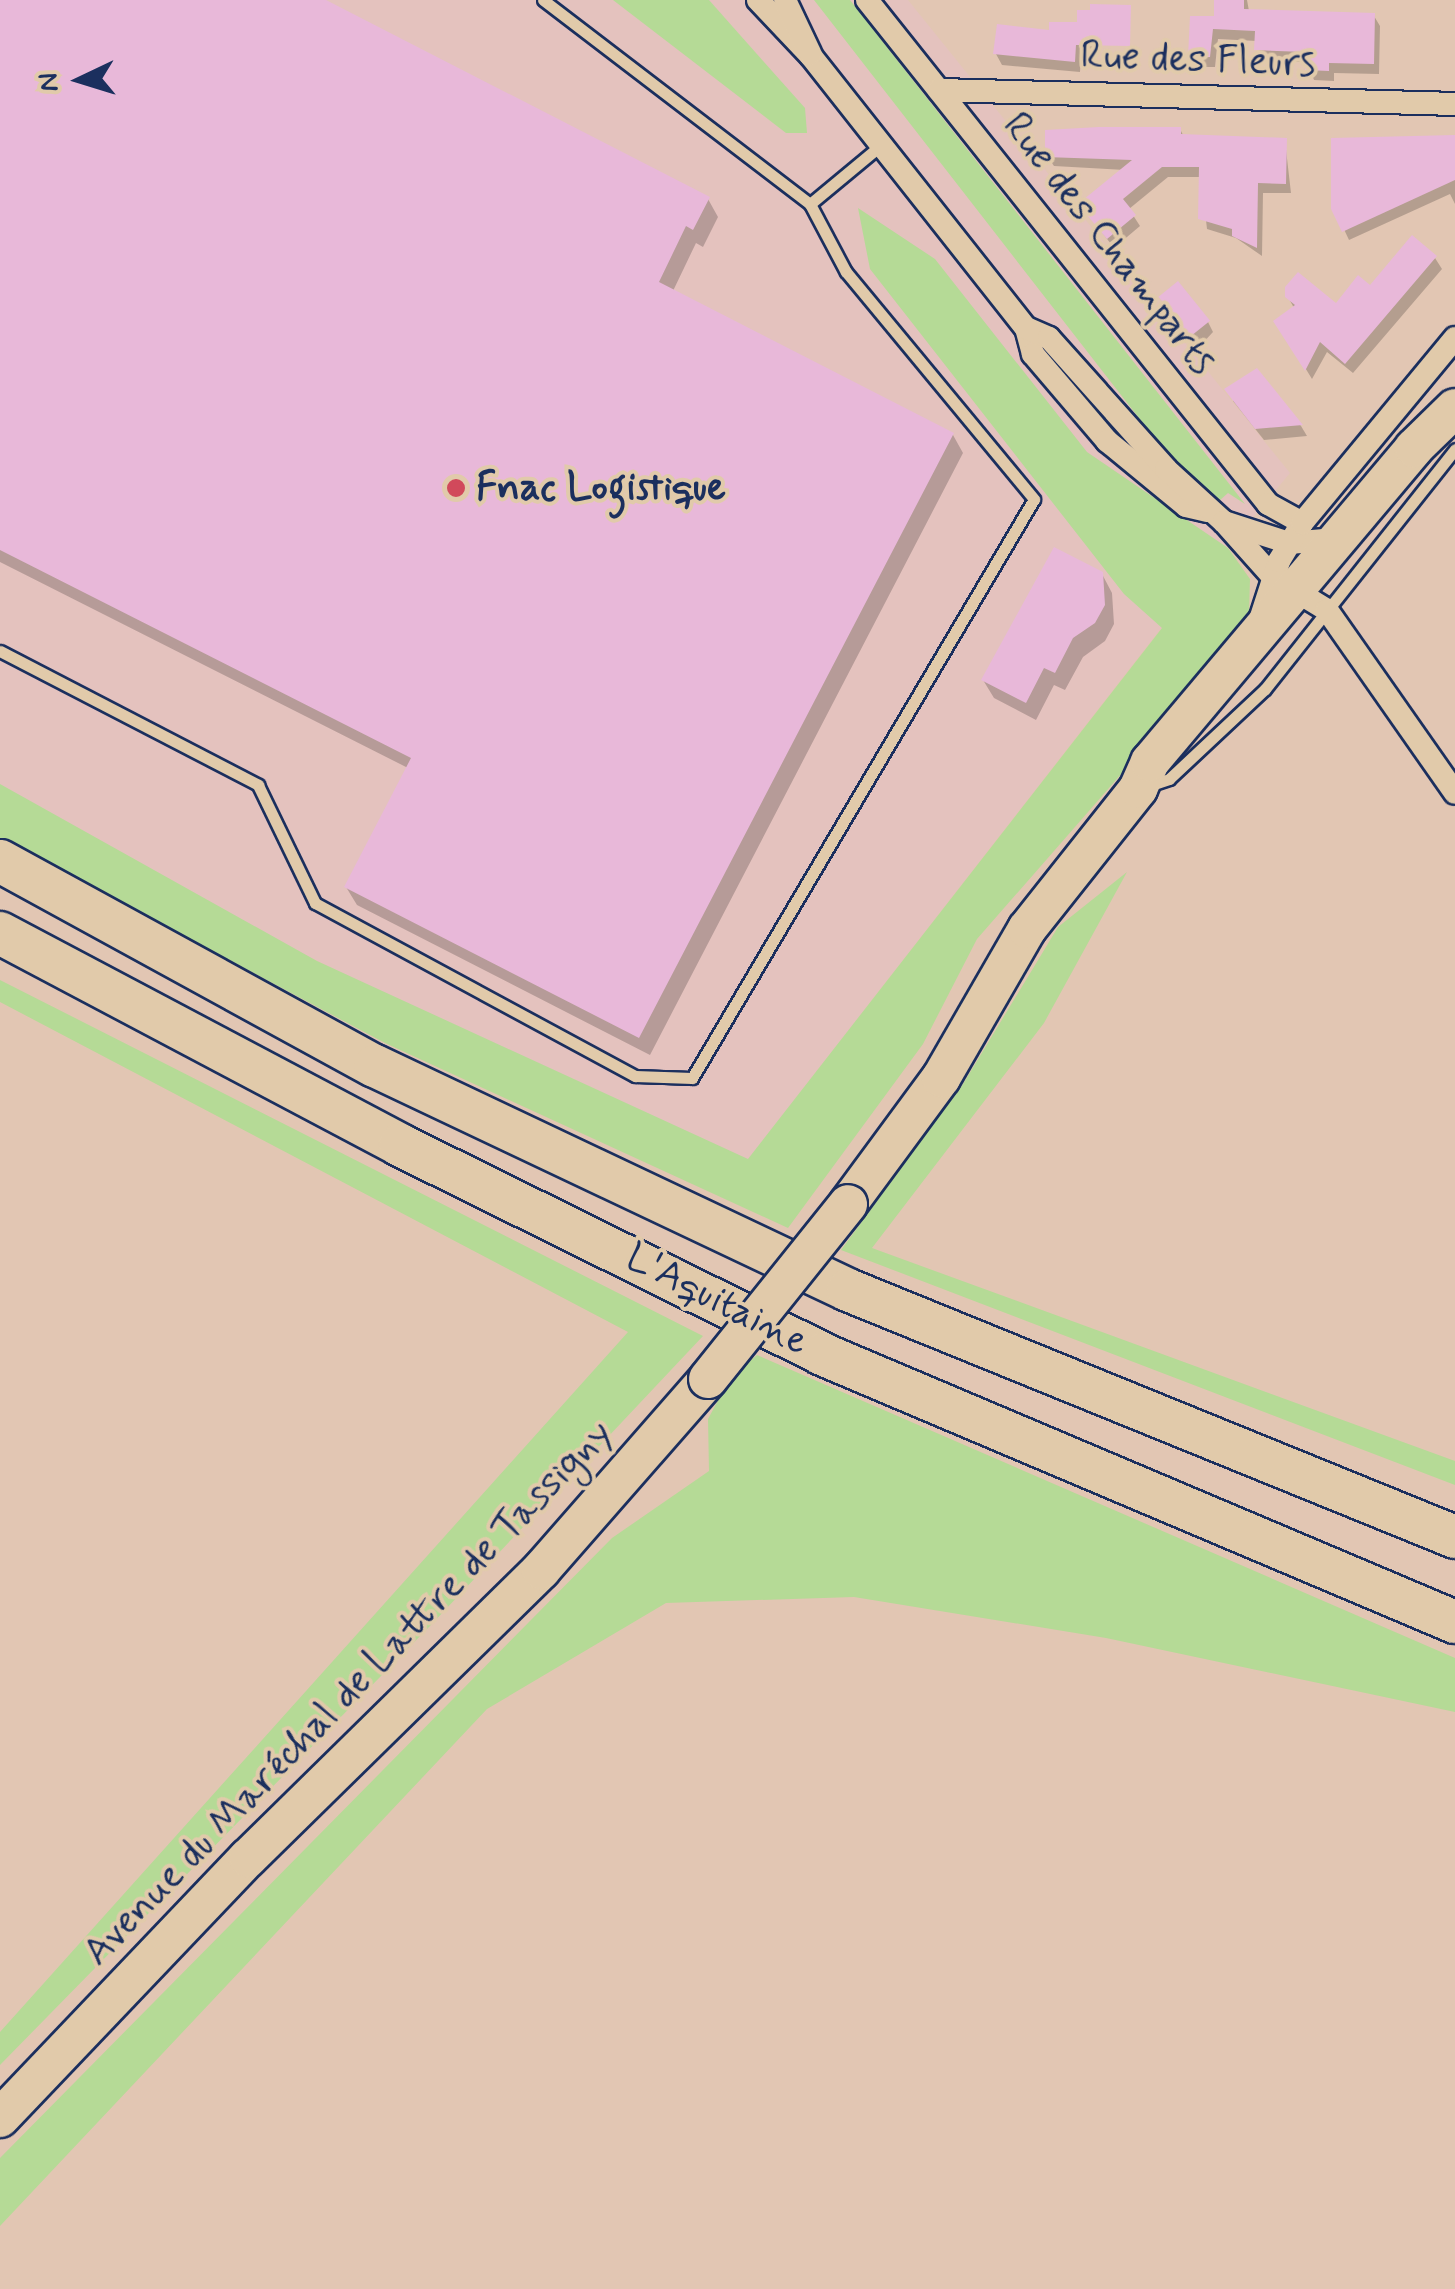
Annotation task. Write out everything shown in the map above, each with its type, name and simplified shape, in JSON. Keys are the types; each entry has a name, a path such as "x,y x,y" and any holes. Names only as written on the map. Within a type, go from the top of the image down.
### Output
{"highway":[{"name":"L'Aquitaine","path":"0,861 375,1066 848,1290 1455,1537"},
{"name":"L'Aquitaine","path":"0,933 400,1145 822,1354 1455,1622"}],"main road":[{"name":"Avenue du Maréchal de Lattre de Tassigny","path":"1138,789 1164,773 1414,448 1448,431"},
{"name":"Avenue du Maréchal de Lattre de Tassigny","path":"0,2118 248,1858 542,1570 708,1379 848,1204 941,1078 1027,929 1138,789 1150,762 1448,431"}],"street":[{"path":"758,0 811,56 1026,328 1033,354 1108,442 1153,483 1186,506 1216,517 1296,533 1342,537"},
{"path":"785,0 811,56"},
{"name":"Rue des Champarts","path":"867,0 1268,504 1296,533"},
{"name":"Rue des Fleurs","path":"939,90 1455,104"},
{"name":"Avenue du Maréchal de Lattre de Tassigny","path":"1303,594 1296,533 1455,338"},
{"path":"1216,517 1303,594 1455,793"}],"lane":[{"path":"0,651 258,785 316,903 635,1076 692,1078 1034,499 846,272 810,204 543,0"},
{"path":"810,204 881,145"}],"shaded area":[{"path":"0,0 908,0 1290,473 1162,627 731,1181 627,1111 0,807"}],"green space":[{"path":"613,0 709,0 805,108 807,133 786,133"},
{"path":"814,0 850,0 1245,504 1228,493 1219,501 1170,458"},
{"path":"858,208 935,259 1087,452 1228,548 1250,579 1249,613 1227,653 977,939 923,1044 788,1228 385,1043 0,838 0,784 317,961 748,1159 1162,628 1124,594 870,269"},
{"path":"1127,872 1044,1023 872,1248 1455,1461 1455,1485 841,1250 963,1084 1058,927"},
{"path":"0,980 703,1336 429,1627 0,2065 0,2032 628,1332 0,1002"},
{"path":"757,1355 1455,1658 1455,1712 1106,1638 854,1597 666,1603 487,1709 0,2226 0,2158 612,1538 709,1471 708,1419 730,1378"}],"building":[{"name":"Fnac Logistique","path":"0,0 326,0 710,197 693,230 686,226 659,282 954,433 639,1038 344,887 411,758 0,550"},
{"path":"1214,0 1244,0 1244,9 1375,13 1374,64 1329,63 1329,71 1305,70 1305,52 1254,50 1255,31 1213,29 1210,57 1188,57 1190,16 1214,16"},
{"path":"1090,4 1131,5 1130,46 1076,45 1075,62 993,54 997,24 1049,30 1049,22 1077,22 1077,10 1090,10"},
{"path":"1181,127 1181,134 1287,138 1286,184 1258,183 1257,248 1232,236 1232,229 1198,219 1199,167 1162,167 1123,199 1136,215 1107,239 1078,204 1132,160 1045,157 1045,130"},
{"path":"1455,135 1455,180 1342,232 1331,209 1331,138"},
{"path":"1412,235 1437,256 1345,364 1320,342 1305,371 1273,321 1295,305 1285,297 1285,287 1298,272 1336,303 1358,275 1370,285"},
{"path":"1178,281 1210,321 1191,336 1159,297"},
{"path":"1257,368 1303,425 1255,429 1224,389"},
{"path":"1054,547 1103,572 1105,605 1095,623 1073,638 1055,673 1044,668 1026,703 981,680"}],"place":[{"name":"Fnac Logistique","path":"456,488"}]}
